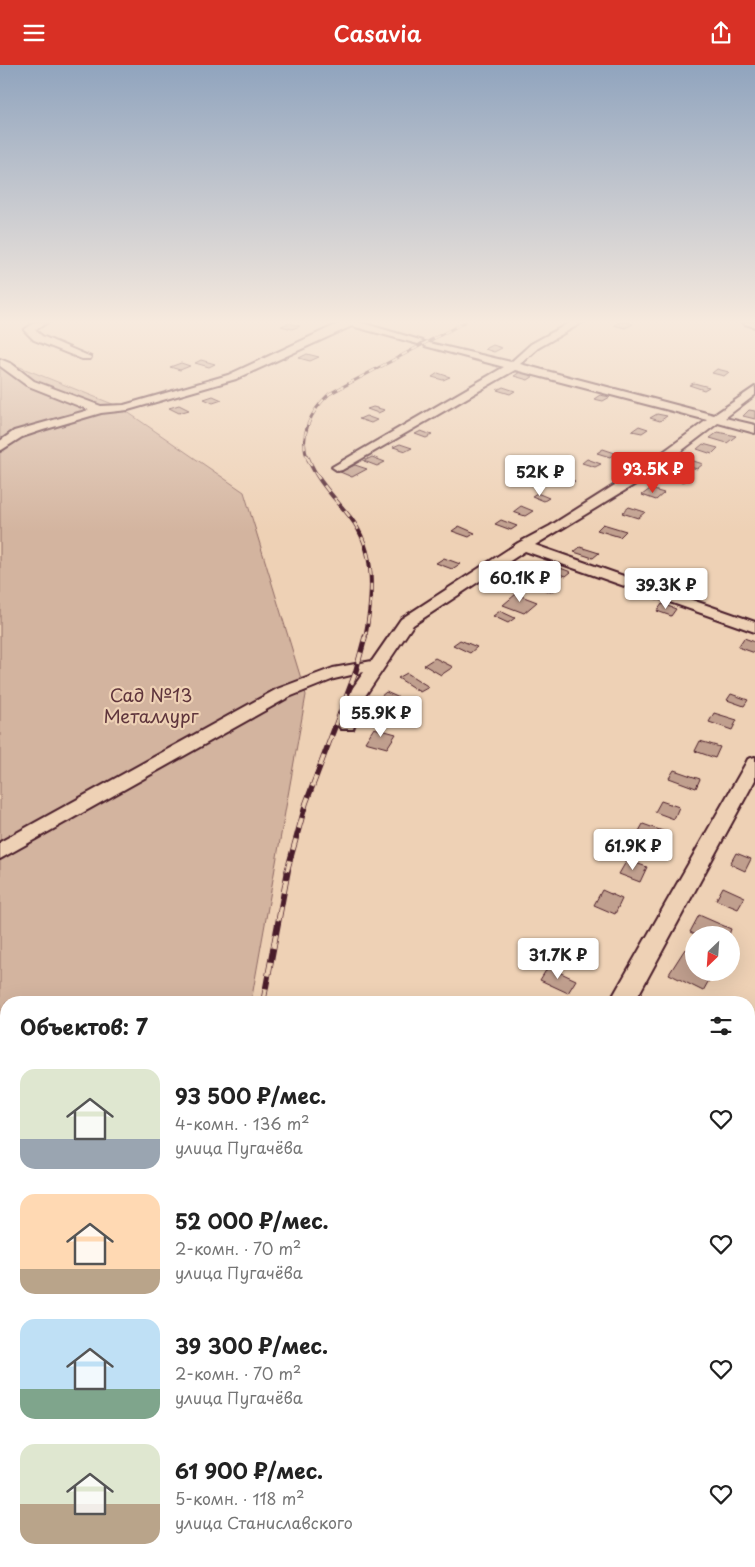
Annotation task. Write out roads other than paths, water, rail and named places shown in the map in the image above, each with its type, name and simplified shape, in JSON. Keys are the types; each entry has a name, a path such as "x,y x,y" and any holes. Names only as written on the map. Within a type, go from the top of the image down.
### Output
{"street":[{"path":"54,392 100,410"},
{"path":"0,447 18,434 100,410 124,408 186,392"},
{"path":"338,467 467,392"},
{"path":"612,392 755,429"},
{"path":"347,725 356,696 407,622 523,546 554,529 642,474 752,392"},
{"path":"523,546 755,627"},
{"path":"0,851 283,693 330,673 358,667 375,666"},
{"path":"625,996 755,763"}],"railway":[{"path":"308,460 305,451 308,424 317,408 333,392"},
{"path":"308,458 321,482 359,530 365,545 371,575 370,607 365,638"},
{"path":"287,871 306,803 355,674 365,637"},
{"path":"264,996 288,870"}],"park label":[{"name":"Сад №13 Металлург","path":"151,706"}]}
